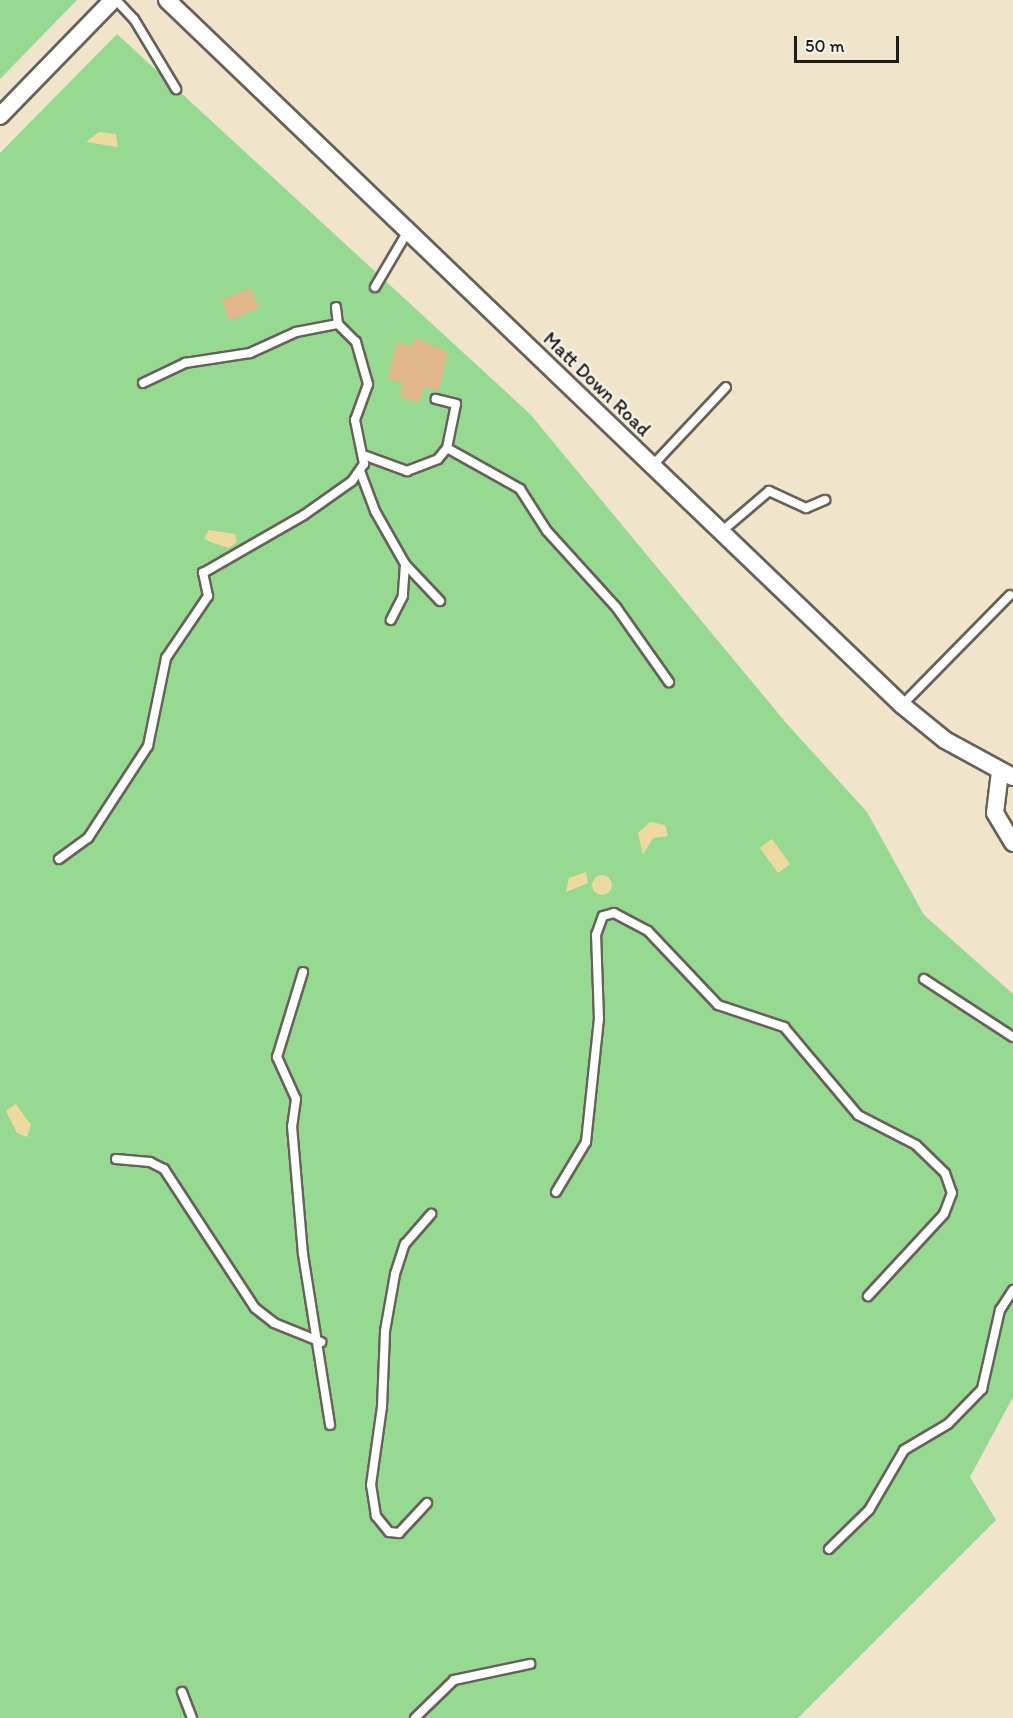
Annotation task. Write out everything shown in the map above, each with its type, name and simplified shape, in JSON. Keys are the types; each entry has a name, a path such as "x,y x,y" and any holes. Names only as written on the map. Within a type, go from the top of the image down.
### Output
{"street":[{"path":"0,116 114,0"},
{"name":"Matt Down Road","path":"167,0 902,705 945,740 1007,775"},
{"path":"1007,775 994,813 1013,843"}],"lane":[{"path":"114,0 134,19 176,89"},
{"path":"375,287 408,231"},
{"path":"59,859 88,838 148,746 166,658 208,596 203,573 254,549 360,471 366,456 356,420 368,384 356,342 338,324 336,307"},
{"path":"143,383 185,363 250,353 296,332 338,324"},
{"path":"651,466 726,387"},
{"path":"366,456 407,471 429,466 447,448 456,404 436,399"},
{"path":"447,448 520,489 547,531 616,608 669,682"},
{"path":"360,471 375,511 405,564 440,601"},
{"path":"721,532 769,491 806,508 825,500"},
{"path":"391,621 403,596 405,564"},
{"path":"902,705 1010,595"},
{"path":"556,1192 586,1142 599,1018 596,935 603,916 614,913 648,931 718,1005 784,1027 858,1115 916,1145 945,1173 952,1193 944,1214 868,1296"},
{"path":"303,972 277,1057 296,1099 292,1118 303,1254 321,1342 330,1425"},
{"path":"924,979 1013,1037"},
{"path":"116,1159 150,1162 164,1169 255,1308 274,1323 321,1342"},
{"path":"428,1503 399,1533 389,1532 376,1516 371,1485 382,1407 385,1331 395,1274 405,1244 431,1214"},
{"path":"829,1549 869,1510 904,1450 948,1424 982,1389 1000,1310 1013,1290"},
{"path":"415,1718 454,1680 530,1665"},
{"path":"182,1692 192,1718"}],"green space":[{"path":"0,0 77,0 0,79"},
{"path":"117,34 530,414 787,724 867,812 924,915 1013,994 1013,1397 970,1477 996,1520 798,1718 0,1718 0,153"}],"sand":[{"path":"99,132 116,134 118,147 86,142"},
{"path":"209,530 235,534 237,542 229,548 210,542 204,538"},
{"path":"650,822 665,825 668,836 653,838 643,855 638,833"},
{"path":"772,839 790,864 778,873 760,848"},
{"path":"586,872 588,883 566,892 569,878"},
{"path":"602,875 609,878 612,885 609,892 602,895 595,892 592,885 595,878"},
{"path":"16,1104 31,1125 27,1137 17,1133 6,1111"}],"building":[{"path":"251,288 259,308 230,320 221,300"},
{"path":"415,338 448,352 439,391 424,387 420,402 400,398 403,383 388,379 397,342 413,346"}]}
